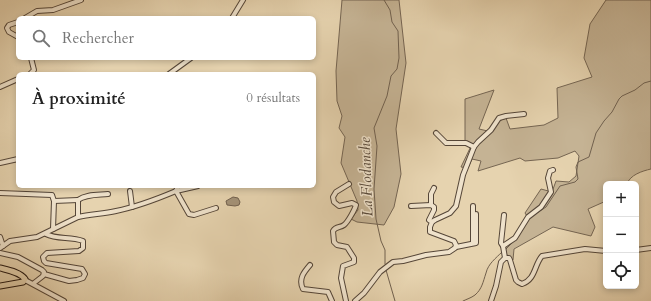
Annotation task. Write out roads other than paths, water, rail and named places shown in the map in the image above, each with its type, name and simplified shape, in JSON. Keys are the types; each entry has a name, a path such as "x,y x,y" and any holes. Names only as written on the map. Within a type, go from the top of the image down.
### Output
{"main road":[{"path":"0,268 22,276 25,280 23,282 0,286"}],"street":[{"path":"29,16 38,11 53,10 81,0"},
{"path":"233,16 243,0"},
{"path":"16,23 9,25 7,28 16,36"},
{"path":"32,60 34,70 32,72"},
{"path":"172,72 188,60"},
{"path":"0,87 16,80"},
{"path":"456,247 456,243 454,241 430,232 432,222 450,213 456,206 463,175 474,147 478,142 492,130 499,118 502,116 524,114"},
{"path":"436,133 446,142 466,143 474,147"},
{"path":"0,163 16,159"},
{"path":"503,246 515,238 528,217 538,210 548,198 551,192 548,178 550,171 553,170"},
{"path":"346,301 341,278 343,266 354,262 354,258 347,247 337,245 334,242 333,231 336,227 345,224 356,205 352,203 339,206 334,202 333,196 336,192 349,184"},
{"path":"0,237 1,247 10,241 37,237 46,234 78,217 90,214 115,212 156,199 177,188 189,214 216,208"},
{"path":"430,205 431,194 434,188"},
{"path":"130,191 132,206"},
{"path":"0,193 52,195 54,201 53,230"},
{"path":"54,201 78,200 87,196 108,194"},
{"path":"78,200 78,217"},
{"path":"411,206 434,206 435,209 429,220 432,222"},
{"path":"473,206 473,243"},
{"path":"355,301 364,293 380,272 393,262 448,252 454,250 456,247 476,243 476,214"},
{"path":"491,301 501,262 504,258 503,246 501,242 504,215"},
{"path":"0,253 18,257 42,270 44,274 73,281 81,279 85,274 82,269 48,263 43,259 44,255 47,253 79,251 83,248 83,241 79,239 46,234"},
{"path":"639,250 651,248"},
{"path":"504,258 509,258 516,280 522,284 527,282 533,276 542,256 585,249 603,252"},
{"path":"310,265 301,277 301,285 303,289 328,292 332,301"},
{"path":"34,284 44,274"},
{"path":"25,280 64,301"}],"waterway":[{"name":"La Flodanche","path":"384,0 390,10 392,22 398,31 399,58 397,69 391,76 387,96 374,128 377,146 374,189 376,219 381,241 385,250 385,264"},
{"path":"532,216 546,207 560,186 575,182 578,179 576,167 578,162 589,157 596,133 612,112 619,99 644,83 651,81"},
{"path":"518,237 521,231"},
{"path":"505,250 514,241"},
{"path":"463,301 477,293 482,285 488,267 502,252"},
{"name":"La Flodanche","path":"386,270 395,301"}]}
